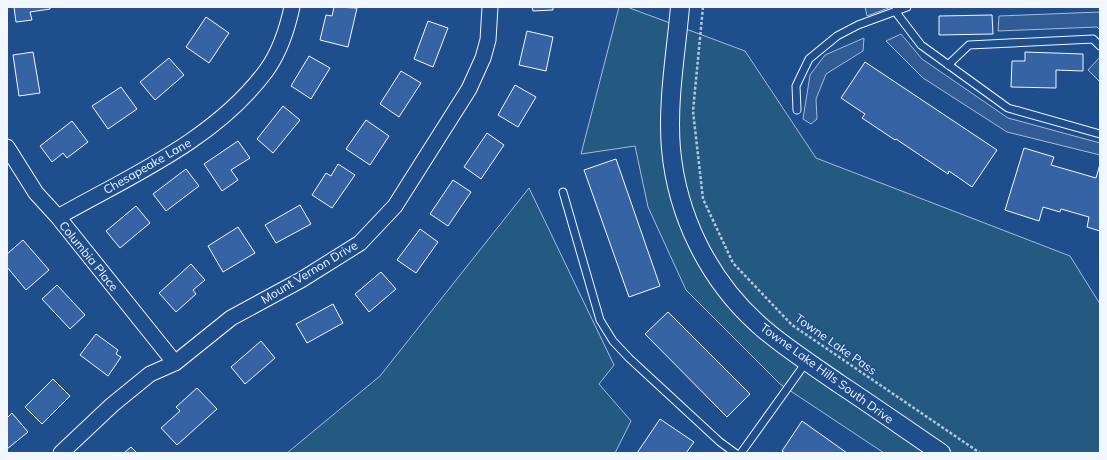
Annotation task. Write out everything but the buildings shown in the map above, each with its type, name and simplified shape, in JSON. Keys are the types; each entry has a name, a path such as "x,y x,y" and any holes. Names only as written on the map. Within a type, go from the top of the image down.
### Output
{"street":[{"name":"Chesapeake Lane","path":"58,217 174,152 209,127 232,107 266,71 279,50 288,27 292,7"},
{"name":"Mount Vernon Drive","path":"61,453 112,405 150,374 175,363 231,318 301,280 360,243 395,206 469,89 477,73 488,40 490,7"},
{"name":"Towne Lake Hills South Drive","path":"680,7 670,130 674,170 683,212 703,255 736,301 757,324 807,361 941,453"},
{"name":"Columbia Place","path":"7,147 36,193 58,217 175,363"}],"lane":[{"path":"798,110 796,86 810,59 837,36 858,25 907,7"},
{"path":"894,11 920,45 1008,108 1100,134"},
{"path":"948,64 969,44 1093,39 1100,46"},
{"path":"563,192 600,320 613,341 629,358 720,442 735,453"},
{"path":"742,453 807,361"}],"path":[{"name":"Towne Lake Pass","path":"703,7 693,111 703,199 733,263 792,325 980,453"}],"shaded area":[{"path":"619,7 627,7 745,51 816,158 1070,256 1100,304 1100,453 884,453 780,384 686,290 648,207 635,146 581,154"},
{"path":"865,7 891,7 867,16"},
{"path":"1100,12 1100,30 1097,27 998,31 999,16"},
{"path":"901,34 922,59 1008,118 1100,143 1100,155 1007,132 923,78 886,41"},
{"path":"864,38 863,51 826,74 816,99 817,119 811,124 803,119 810,75 825,55"},
{"path":"1100,57 1100,82 1088,70"},
{"path":"529,188 614,365 599,384 631,421 615,453 287,453 380,376"}]}
